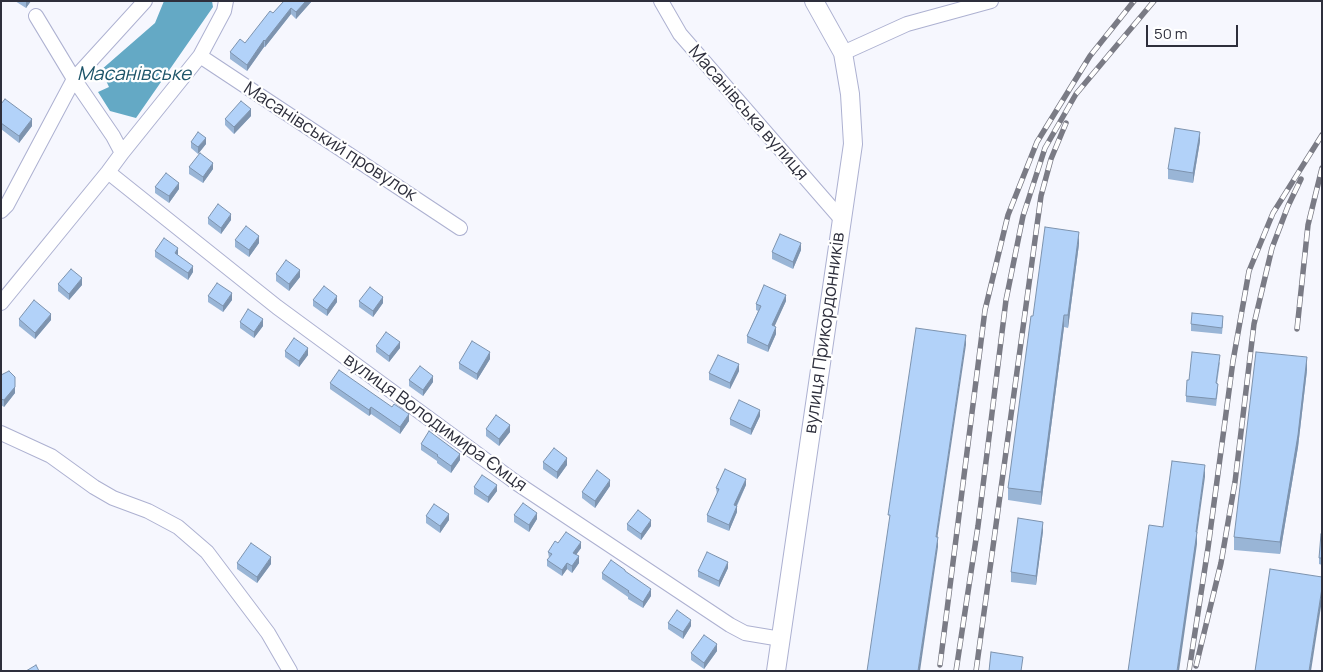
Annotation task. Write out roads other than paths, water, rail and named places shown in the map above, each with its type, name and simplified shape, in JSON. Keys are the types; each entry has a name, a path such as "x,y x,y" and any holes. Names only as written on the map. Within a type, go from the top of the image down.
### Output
{"street":[{"path":"1,211 7,205 74,79 145,1"},
{"path":"1,303 200,56 224,11 226,1"},
{"name":"Масанівська вулиця","path":"661,1 680,34 842,220"},
{"name":"вулиця Прикордонників","path":"776,671 853,144 850,94 843,54 814,1"},
{"path":"843,54 907,24 991,1"},
{"path":"36,16 122,153"},
{"name":"Масанівський провулок","path":"200,56 460,228"},
{"name":"вулиця Володимира Ємця","path":"108,172 277,307 518,484 730,625 745,633 781,639"},
{"path":"1,433 51,456 112,498 148,511 178,527 207,552 268,633 290,671"}],"water":[{"name":"Масанівське","path":"164,1 212,1 213,7 136,118 110,111 98,92 109,87 101,70 155,23"}],"railway":[{"path":"940,665 985,310 1008,215 1037,142 1090,56 1134,1"},
{"path":"956,671 978,526 1006,300 1023,216 1045,148 1076,94 1154,1"},
{"path":"976,671 1041,196 1051,159 1066,123"},
{"path":"1189,671 1208,548 1233,361 1249,271 1273,213 1322,135"},
{"path":"1297,329 1308,225 1322,168"},
{"path":"1196,666 1221,563 1235,482 1254,324 1272,248 1288,206 1301,179"}]}
